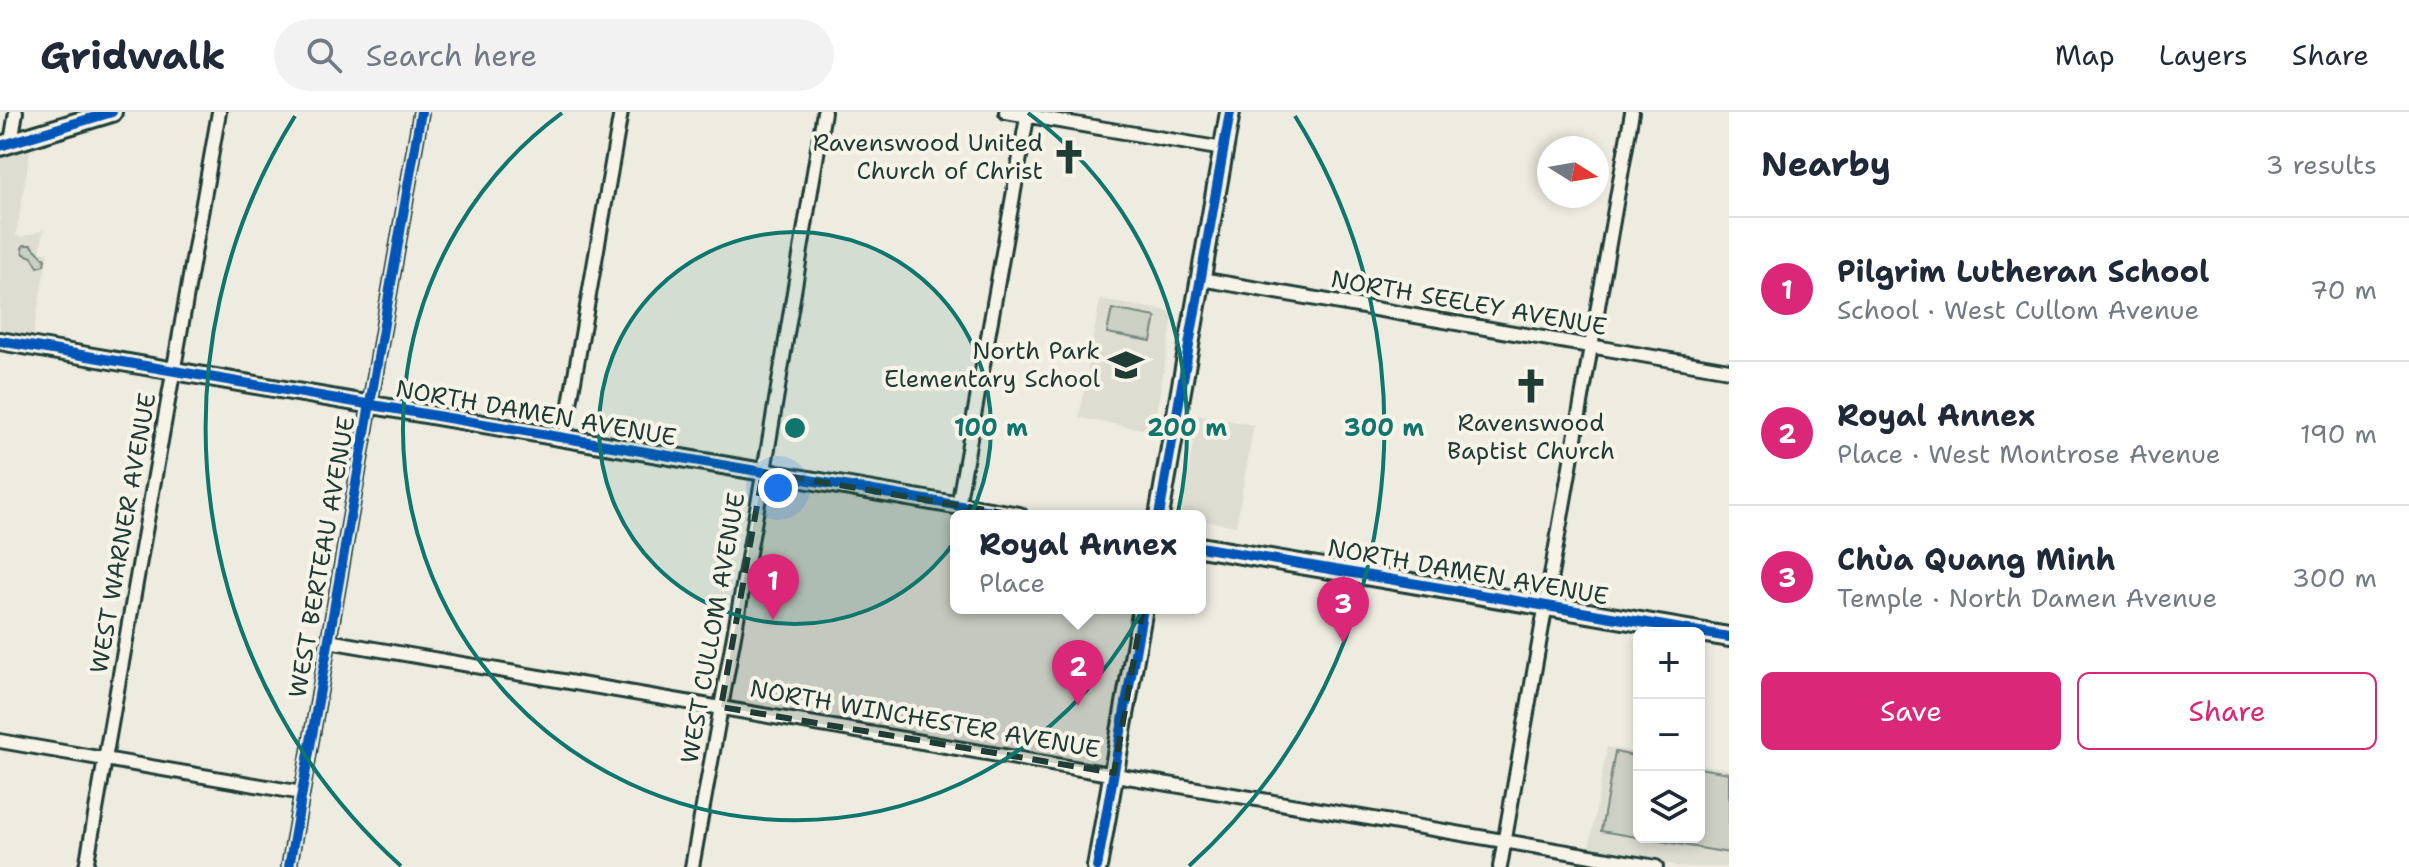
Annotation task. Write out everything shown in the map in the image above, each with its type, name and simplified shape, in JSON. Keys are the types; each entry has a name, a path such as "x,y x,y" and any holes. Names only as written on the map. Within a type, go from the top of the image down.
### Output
{"main road":[{"path":"6,144 112,112"},
{"path":"1160,510 1230,112"},
{"name":"NORTH DAMEN AVENUE","path":"1206,548 1729,637"},
{"path":"1097,867 1142,614"}],"street":[{"path":"6,144 16,112"},
{"name":"WEST WARNER AVENUE","path":"86,867 219,112"},
{"name":"WEST BERTEAU AVENUE","path":"289,867 421,112"},
{"path":"564,438 621,112"},
{"name":"WEST CULLOM AVENUE","path":"692,867 824,112"},
{"path":"1006,112 1223,149"},
{"path":"1500,867 1632,112"},
{"path":"958,506 1028,114"},
{"name":"NORTH SEELEY AVENUE","path":"1201,279 1729,370"},
{"name":"NORTH DAMEN AVENUE","path":"0,341 982,510"},
{"name":"NORTH WINCHESTER AVENUE","path":"328,641 1656,867"},
{"path":"0,741 302,793"}],"highlighted area":[{"path":"763,472 1155,539 1114,773 721,707"}],"shaded area":[{"path":"31,145 16,236 44,230 40,251 48,252 29,357 0,352 0,155"},
{"path":"24,245 31,245 45,259 44,265 38,267 32,257 24,254"},
{"name":"North Park Elementary School","path":"1100,300 1174,312 1153,431 1079,418"},
{"path":"1112,309 1156,317 1151,341 1107,333"},
{"path":"1198,415 1254,425 1236,526 1206,521 1206,510 1181,510"},
{"path":"1607,747 1633,752 1633,843 1705,843 1705,765 1729,769 1729,867 1675,867 1589,849"},
{"path":"1615,752 1633,756 1633,836 1601,831"},
{"path":"1705,769 1729,773 1729,853 1671,843 1705,843"}],"cycle path":[{"path":"0,146 112,112"},
{"path":"289,867 421,112"},
{"path":"1160,510 1230,112"},
{"path":"0,341 984,510"},
{"path":"1206,548 1729,637"},
{"path":"1097,867 1142,614"}],"place":[{"name":"Ravenswood United Church of Christ","path":"1069,157"},
{"name":"North Park Elementary School","path":"1126,365"},
{"name":"Ravenswood Baptist Church","path":"1531,386"},
{"name":"Pilgrim Lutheran School","path":"773,620"},
{"name":"Chùa Quang Minh","path":"1343,643"},
{"name":"Royal Annex","path":"1078,706"}]}
